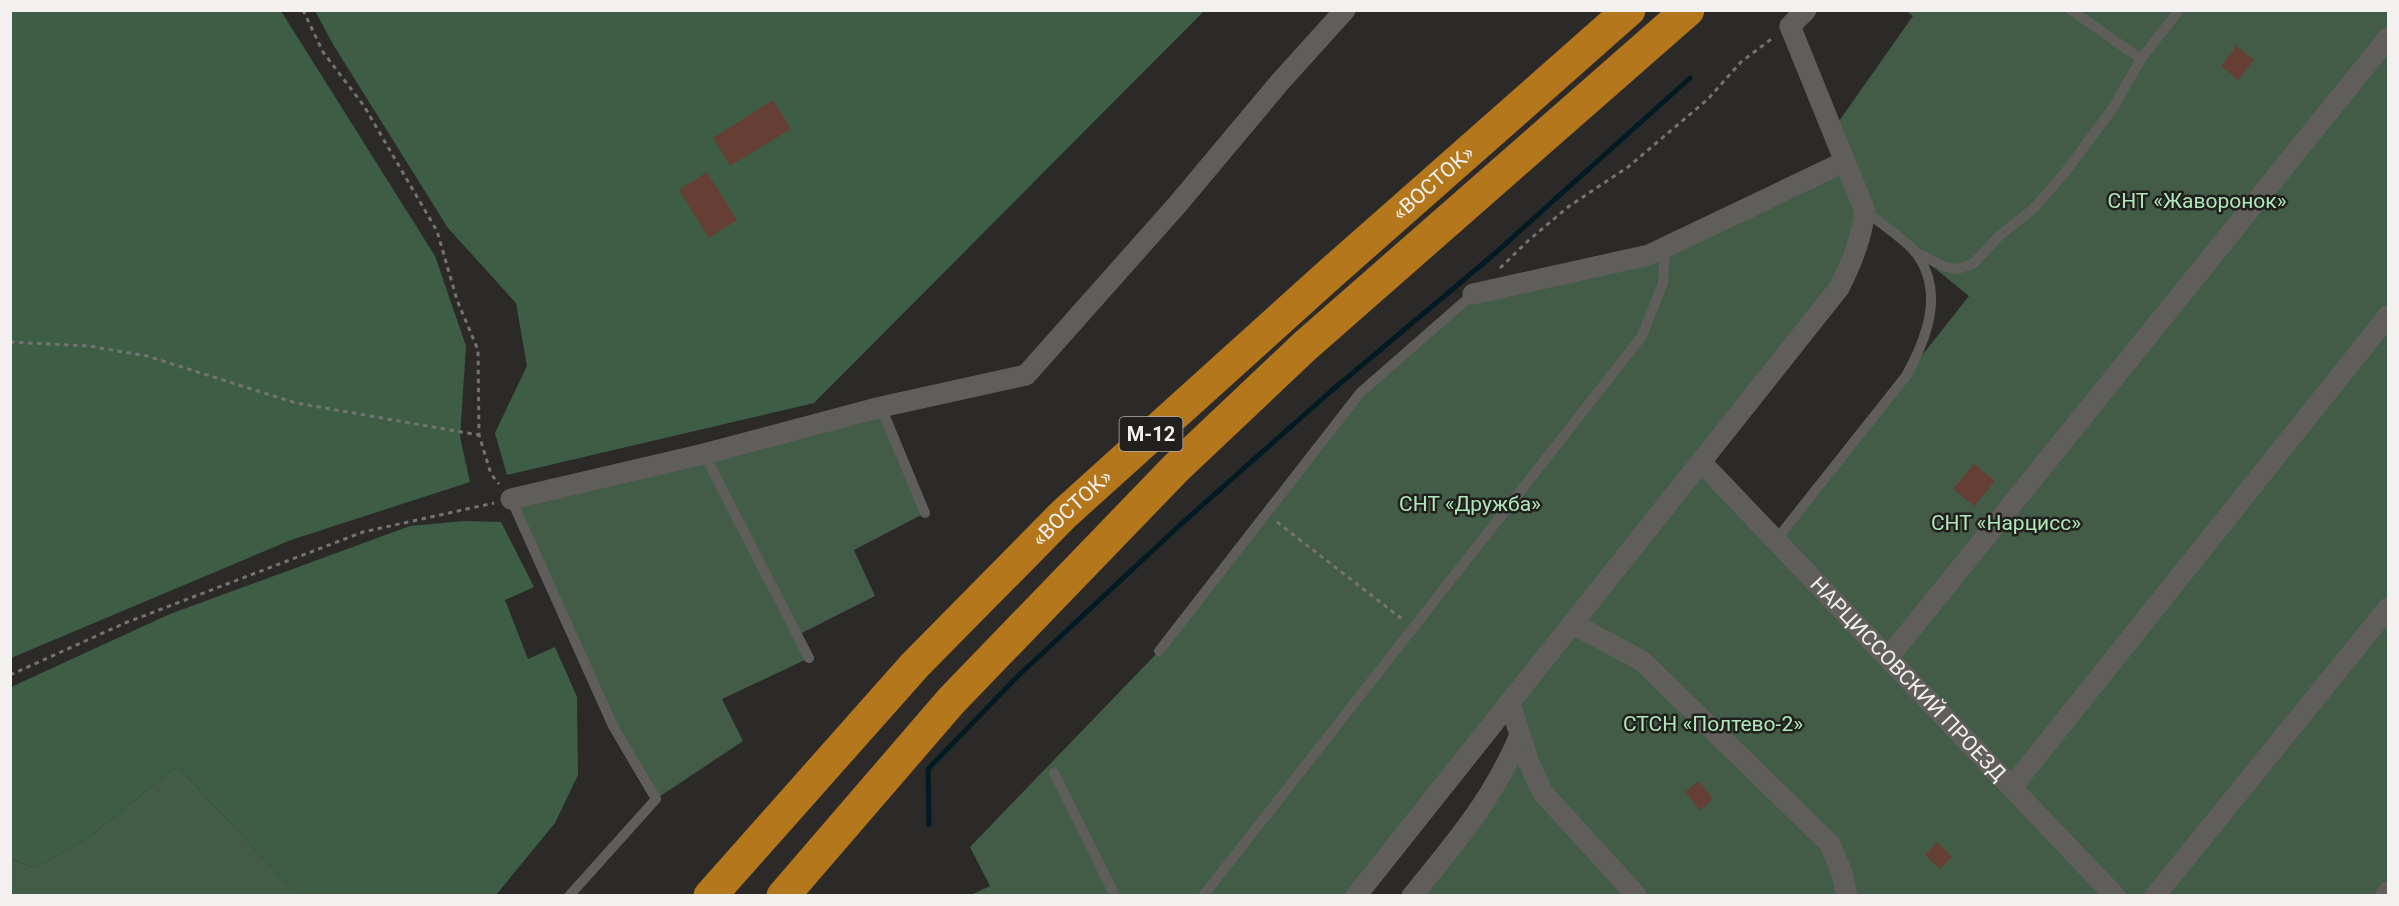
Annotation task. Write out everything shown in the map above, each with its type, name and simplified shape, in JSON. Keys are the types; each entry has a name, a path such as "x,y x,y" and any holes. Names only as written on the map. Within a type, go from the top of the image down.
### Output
{"highway":[{"name":"«ВОСТОК»","path":"710,896 915,664 1064,514 1313,288 1629,10"},
{"name":"«ВОСТОК»","path":"783,896 951,701 1176,468 1305,346 1688,10"}],"street":[{"path":"511,499 704,454 881,407 1026,375 1345,10"},
{"path":"1356,896 1839,288 1854,259 1865,211 1790,26 1806,10"},
{"path":"1888,658 2388,38"},
{"path":"1473,294 1649,255 1844,162"},
{"path":"2012,787 2388,316"},
{"name":"НАРЦИССОВСКИЙ ПРОЕЗД","path":"1701,462 2115,896"},
{"path":"2155,896 2388,608"},
{"path":"1573,624 1642,661 1830,844 1842,873 1846,896"},
{"path":"1510,703 1529,763 1544,793 1637,896"},
{"path":"1412,896 1477,816 1508,765 1520,735"}],"lane":[{"path":"2071,10 2141,59"},
{"path":"1865,211 1915,252 1945,267 1957,269 1973,264 2000,235 2032,210 2063,175 2113,108 2141,59 2179,10"},
{"path":"1203,896 1642,336 1663,284 1665,248"},
{"path":"1776,540 1906,376 1921,350 1928,324 1931,297 1928,274 1915,252"},
{"path":"1159,651 1360,393 1473,294"},
{"path":"881,407 925,513"},
{"path":"704,454 809,658"},
{"path":"511,499 613,726 656,799 568,896"},
{"path":"1054,773 1115,896"}],"path":[{"path":"10,675 125,623 363,532 511,499 491,474 479,435 478,350 457,300 436,231 364,106 323,52 303,10"},
{"path":"1473,294 1529,240 1568,207 1628,167 1708,99 1740,62 1790,26"},
{"path":"10,342 89,346 147,356 296,402 479,435"},
{"path":"1266,513 1413,627"}],"green space":[{"path":"11,10 281,11 435,256 466,346 460,437 470,482 291,540 11,658"},
{"path":"315,11 1204,11 814,403 507,475 495,433 527,366 516,303 448,228 334,46"},
{"path":"1906,11 2388,11 2388,895 1412,895 1520,735 1510,704 1355,895 971,895 990,886 970,847 1159,651 1360,393 1473,294 1649,255 1844,162 1832,131 1913,16","holes":["1865,212 1969,296 1776,540 1701,462 1854,259"]},
{"path":"881,407 925,513 854,550 875,596 798,635 809,658 722,699 743,741 656,799 613,726 511,499"},
{"path":"464,521 501,522 534,587 505,600 528,659 555,647 577,697 578,775 555,823 496,895 308,896 292,889 177,766 88,838 35,868 11,859 11,687 170,614 410,526"},
{"path":"177,766 292,889 308,895 11,896 11,859 35,868 88,838"}],"building":[{"path":"2236,46 2254,60 2238,80 2221,66"},
{"path":"773,100 791,129 730,166 713,138"},
{"path":"707,172 737,220 709,238 679,190"},
{"path":"1974,464 1995,481 1974,506 1953,489"},
{"path":"1699,781 1713,799 1700,810 1685,792"},
{"path":"1937,842 1952,857 1940,869 1925,855"}],"waterway":[{"path":"929,825 928,769 1017,677 1180,525 1330,392 1492,256 1690,78"}],"park label":[{"name":"СНТ «Жаворонок»","path":"2197,201"},
{"name":"СНТ «Дружба»","path":"1470,504"},
{"name":"СНТ «Нарцисс»","path":"2006,523"},
{"name":"СТСН «Полтево-2»","path":"1713,724"}]}
